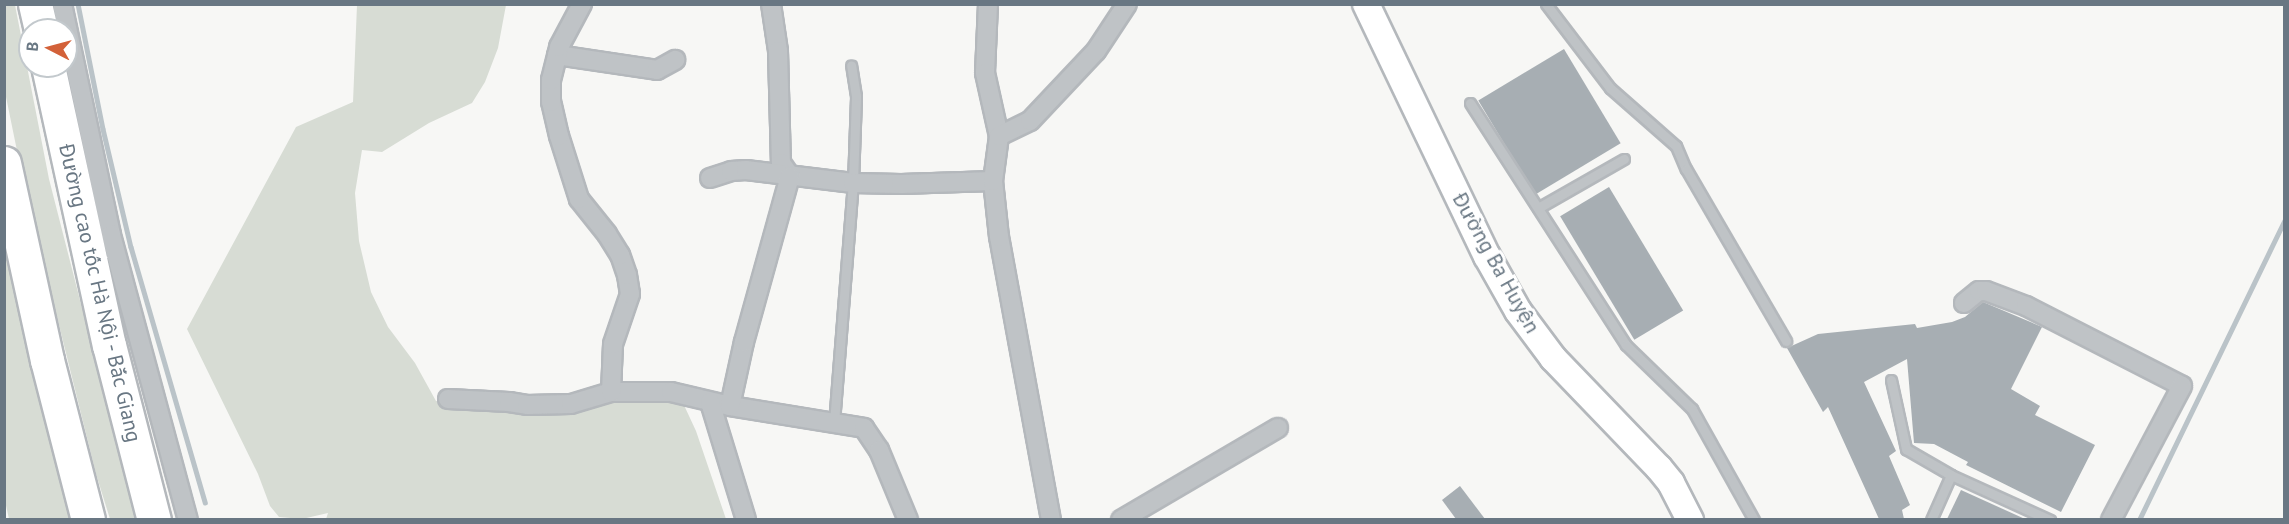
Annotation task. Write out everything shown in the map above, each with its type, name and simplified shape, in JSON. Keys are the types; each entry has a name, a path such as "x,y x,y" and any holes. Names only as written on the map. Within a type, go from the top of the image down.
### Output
{"highway":[{"name":"Đường cao tốc Hà Nội - Bắc Giang","path":"51,78 109,345 154,519"},
{"path":"4,163 47,360 88,519"}],"street":[{"path":"62,4 111,235 188,519"},
{"path":"582,4 557,55 551,80 551,102 565,158 579,199 607,234 620,255 627,275 630,294 613,344 611,392"},
{"path":"771,4 778,51 781,163 790,176"},
{"path":"988,4 985,73 999,136 993,181 999,237 1051,519"},
{"path":"999,136 1030,121 1096,51 1127,4"},
{"name":"Đường Ba Huyện","path":"1366,4 1487,256 1518,311 1553,358 1659,468 1671,483 1690,519"},
{"path":"557,55 657,70 675,60"},
{"path":"710,178 731,171 746,170 853,183 993,181"},
{"path":"730,406 744,342 790,176"},
{"path":"1964,303 1979,291 1986,291 2026,306 2182,386 2111,519"},
{"path":"448,399 527,405 560,404 590,400 611,392 671,392 730,406 868,430 879,450 908,519"},
{"path":"710,402 746,519"},
{"path":"1121,519 1278,428"}],"lane":[{"path":"1546,4 1610,88 1676,146 1686,169 1786,341"},
{"path":"834,423 853,183 856,96 851,65"},
{"path":"1470,103 1626,345 1692,409 1754,519"},
{"path":"1538,208 1624,159"},
{"path":"1891,380 1906,449 1951,475 2050,519"},
{"path":"1931,519 1951,475"}],"shaded area":[{"path":"4,5 15,5 18,20 18,78 29,78 49,179 136,519 110,519 96,474 23,180 5,92"},
{"path":"357,5 506,5 498,48 485,82 472,103 429,123 382,152 362,150 355,193 359,241 371,292 388,327 415,363 436,401 475,406 613,398 683,403 696,431 726,519 326,519 328,513 302,519 279,517 270,506 258,474 187,329 296,127 353,102"},
{"path":"4,217 75,519 9,519 5,501"}],"building":[{"path":"1564,49 1621,143 1535,195 1478,101"},
{"path":"1609,187 1683,310 1634,340 1560,216"},
{"path":"1983,302 2042,327 2011,389 2040,406 2035,415 2095,445 2061,512 1966,465 1968,462 1934,444 1914,443 1907,359 1864,382 1896,451 1889,456 1910,505 1902,510 1904,519 1879,519 1828,407 1823,412 1787,348 1818,334 1915,324 1917,328 1952,322 1965,317"},
{"path":"1460,486 1485,519 1456,519 1442,500"},
{"path":"1961,490 2025,519 1947,519"}],"waterway":[{"path":"78,4 103,129 131,247 205,502"},
{"path":"2139,520 2284,221"}]}
